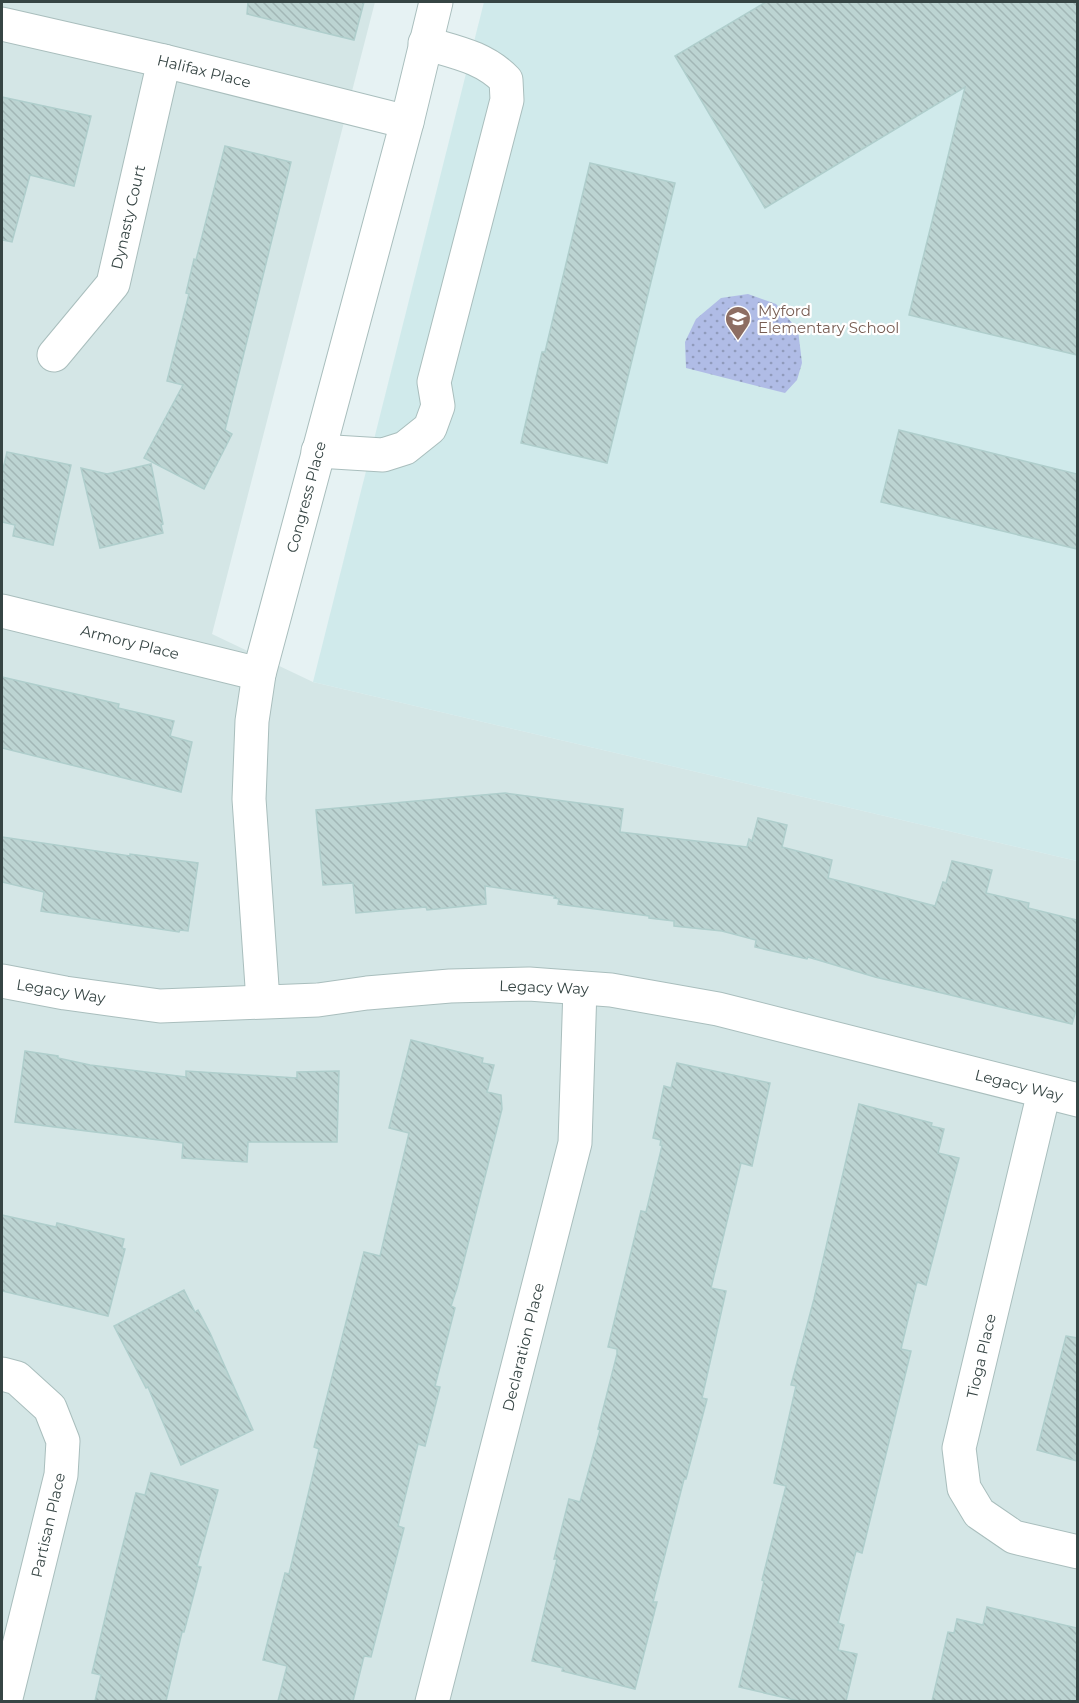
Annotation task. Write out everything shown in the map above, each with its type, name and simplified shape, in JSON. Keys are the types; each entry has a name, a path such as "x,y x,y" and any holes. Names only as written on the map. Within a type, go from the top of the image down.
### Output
{"street":[{"name":"Congress Place","path":"263,1001 249,799 252,720 259,674 436,2"},
{"name":"Halifax Place","path":"2,24 164,61 406,122"},
{"path":"318,451 382,455 405,448 430,428 438,406 434,381 507,100 506,80 494,67 480,60 425,43"},
{"name":"Dynasty Court","path":"54,355 113,284 164,61"},
{"name":"Armory Place","path":"2,611 259,674"},
{"name":"Legacy Way","path":"2,981 65,993 160,1006 212,1006 263,1001 318,1000 450,986 529,984 611,990 718,1009 1077,1100"},
{"name":"Declaration Place","path":"432,1701 575,1143 580,988"},
{"name":"Tioga Place","path":"1044,1092 959,1448 964,1488 979,1513 1014,1537 1077,1552"},
{"name":"Partisan Place","path":"2,1374 17,1378 50,1408 63,1441 61,1475 5,1701"}],"shaded area":[{"path":"2,2 375,2 212,634 313,682 1077,861 1077,1701 2,1702"},
{"name":"Myford Elementary School","path":"484,2 1077,2 1077,861 313,682"},
{"path":"748,294 776,304 798,330 802,363 797,380 785,393 686,368 685,342 696,319 721,298"}],"building":[{"path":"248,2 364,2 354,40 247,14"},
{"path":"766,2 1077,2 1077,355 909,315 965,87 765,208 675,56"},
{"path":"2,97 91,116 74,186 30,175 12,242 2,240"},
{"path":"225,146 291,162 225,430 232,434 204,489 144,458 183,385 167,381 189,294 186,293 194,259 196,260"},
{"path":"590,163 675,183 607,463 521,443"},
{"path":"899,430 1077,474 1077,549 881,502"},
{"path":"7,452 71,465 53,545 13,536 15,525 2,522 2,473"},
{"path":"151,464 163,533 100,548 81,468 107,474"},
{"path":"2,677 119,704 118,708 174,721 170,736 192,742 181,792 2,748"},
{"path":"505,793 623,809 620,832 747,847 749,839 752,841 758,818 787,825 782,847 832,860 828,878 935,906 943,882 946,883 952,861 992,870 986,893 1029,903 1028,908 1077,920 1077,1007 1072,1024 875,977 808,957 807,959 755,947 756,940 722,931 674,926 674,921 649,918 649,916 558,904 559,899 554,898 555,896 485,886 486,904 427,910 426,907 356,913 353,883 323,885 316,810"},
{"path":"2,837 130,856 130,854 198,863 188,931 180,930 179,932 41,911 44,892 2,882"},
{"path":"411,1040 483,1058 482,1063 494,1065 487,1092 501,1095 502,1109 451,1306 455,1308 435,1386 440,1387 425,1446 418,1444 398,1526 404,1528 371,1657 364,1656 353,1701 278,1701 287,1666 263,1660 285,1573 289,1574 319,1449 314,1447 364,1252 380,1256 409,1133 389,1128"},
{"path":"25,1051 58,1056 58,1058 90,1065 186,1077 186,1071 297,1078 297,1072 339,1071 337,1142 248,1142 247,1162 182,1158 183,1143 15,1122"},
{"path":"677,1063 770,1083 752,1166 741,1163 711,1288 726,1291 702,1398 707,1399 653,1602 657,1602 635,1689 532,1661 569,1499 580,1502 600,1430 598,1429 617,1354 617,1349 608,1347 641,1211 646,1212 662,1146 660,1145 661,1140 653,1138 664,1086 671,1088"},
{"path":"859,1104 932,1123 931,1126 944,1129 938,1153 959,1158 926,1285 917,1282 901,1349 911,1351 862,1553 856,1551 838,1623 844,1625 838,1650 857,1654 846,1701 799,1701 739,1687 764,1581 762,1580 786,1486 774,1483 796,1386 791,1385 814,1299"},
{"path":"2,1215 56,1227 57,1223 124,1239 122,1248 125,1249 108,1316 2,1291"},
{"path":"184,1290 195,1312 198,1310 210,1333 253,1430 181,1465 148,1387 146,1388 114,1326"},
{"path":"1066,1336 1077,1338 1077,1461 1037,1450"},
{"path":"151,1473 218,1490 197,1566 201,1567 184,1632 182,1632 166,1701 95,1701 101,1675 92,1673 116,1572 136,1493 145,1495"},
{"path":"987,1607 1077,1628 1077,1701 932,1701 948,1632 954,1633 957,1619 983,1625"}],"place":[{"name":"Myford Elementary School","path":"738,342"}]}
